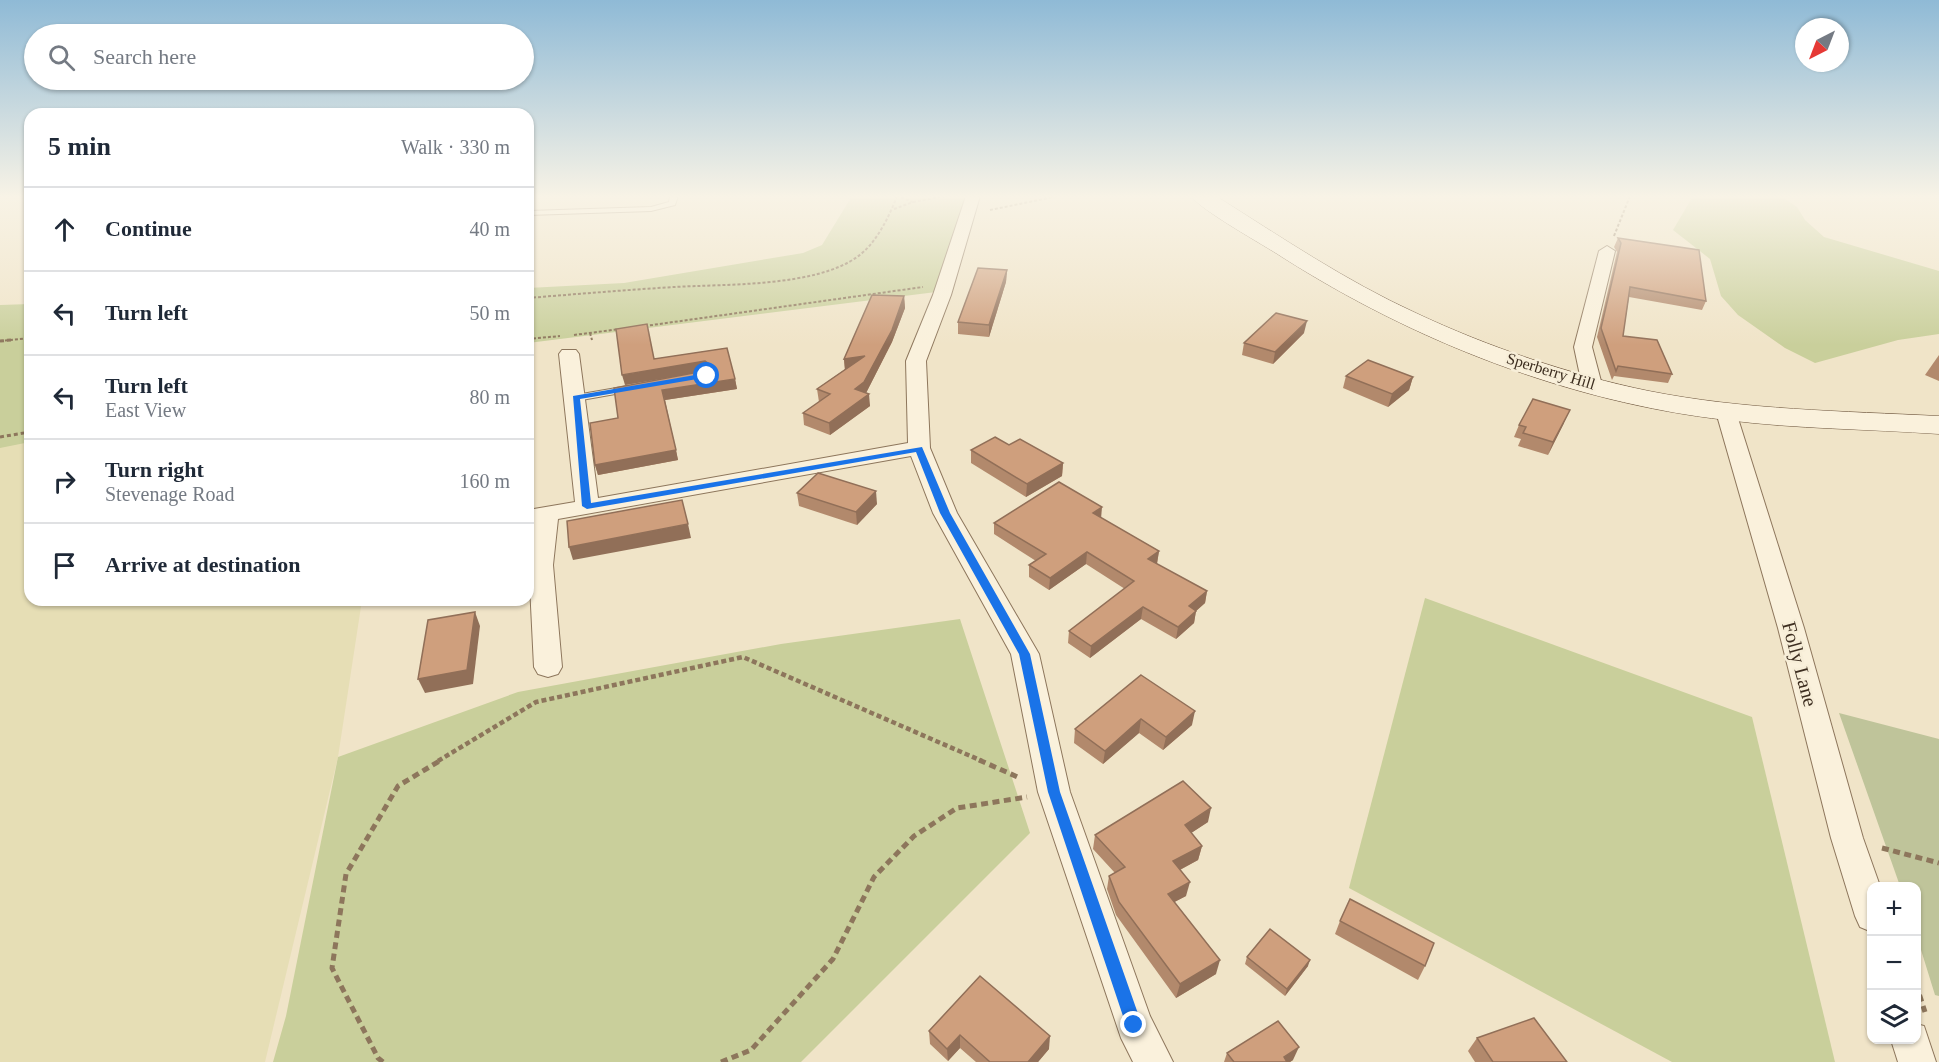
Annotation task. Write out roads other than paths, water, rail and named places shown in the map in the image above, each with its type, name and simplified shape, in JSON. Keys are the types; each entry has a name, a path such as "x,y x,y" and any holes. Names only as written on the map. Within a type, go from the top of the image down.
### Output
{"street":[{"path":"957,246 942,296 916,361 919,448 945,513 1025,654 1054,792 1134,1025 1154,1062"},
{"name":"Sperberry Hill","path":"1280,246 1336,281 1408,319 1498,355 1592,385 1648,399 1726,412 1939,425"},
{"path":"1592,385 1582,347 1607,251"},
{"path":"569,354 587,506"},
{"name":"Folly Lane","path":"1726,412 1791,628 1847,838 1867,900"},
{"path":"549,667 538,516 919,448"},
{"path":"1911,1044 1917,1062"}],"lane":[{"path":"576,398 641,387"}]}
